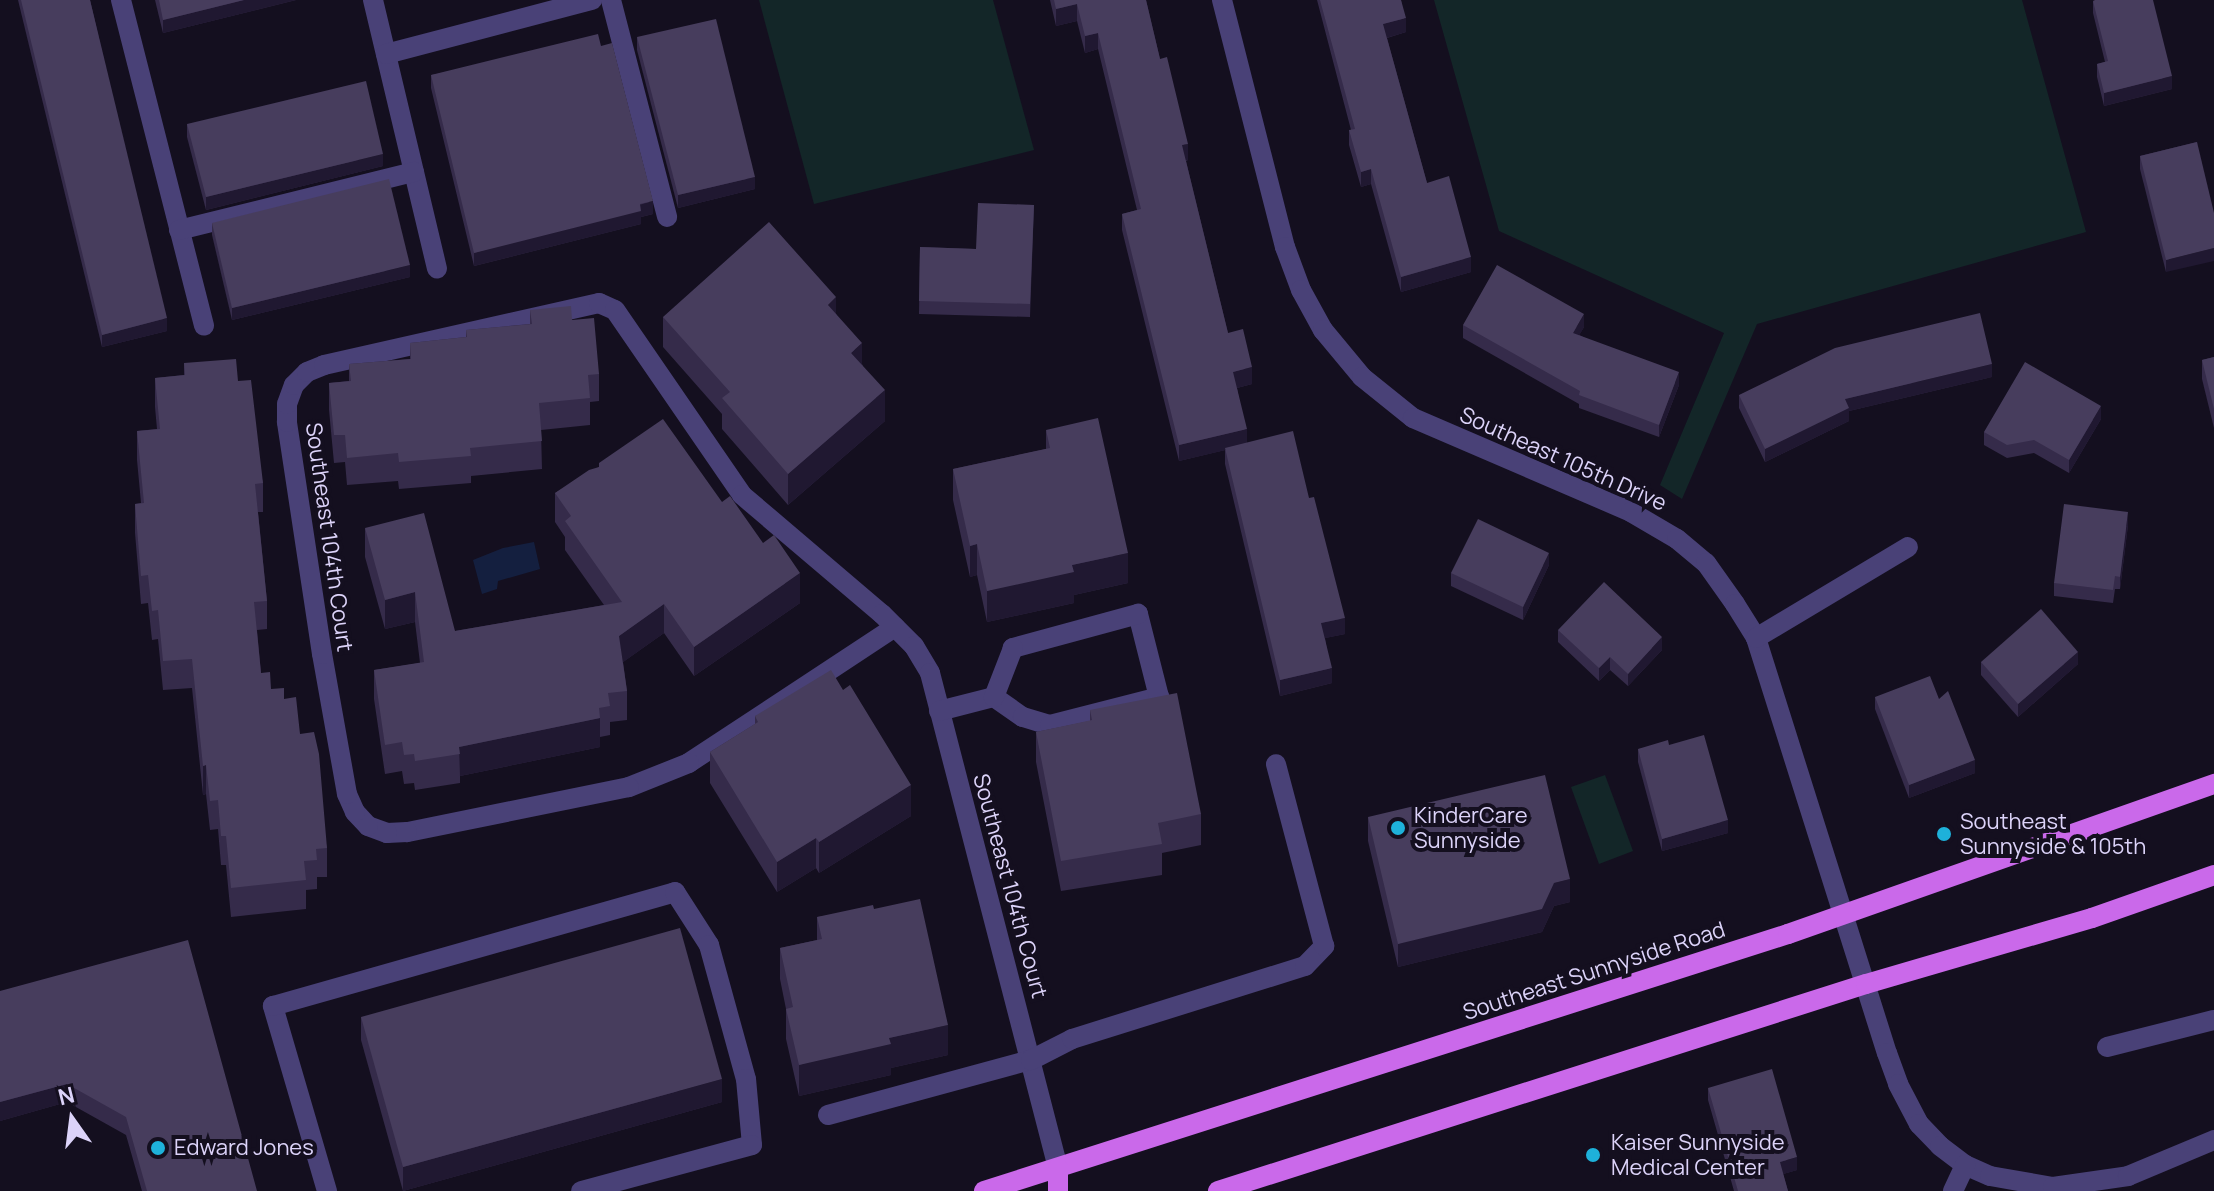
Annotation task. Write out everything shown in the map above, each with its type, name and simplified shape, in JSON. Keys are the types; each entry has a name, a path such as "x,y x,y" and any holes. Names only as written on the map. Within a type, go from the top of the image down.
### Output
{"main road":[{"name":"Southeast Sunnyside Road","path":"984,1191 1844,914 2214,784"},
{"path":"1218,1191 1866,984 2092,918 2214,875"},
{"path":"1058,1168 1058,1191"}],"street":[{"path":"121,0 204,326"},
{"path":"373,0 437,268"},
{"path":"386,54 592,0"},
{"path":"611,0 667,217"},
{"name":"Southeast 105th Drive","path":"1222,0 1285,247 1301,290 1323,330 1362,377 1413,418 1631,512 1677,539 1706,563 1756,638 1907,1104 1940,1146 1965,1165"},
{"path":"179,230 414,172"},
{"name":"Southeast 104th Court","path":"895,627 689,763 629,787 407,832 387,833 368,826 355,812 347,794 322,654 287,422 287,404 294,385 307,372 324,365 599,303 607,304 742,495 895,627 914,646 930,673 1058,1168"},
{"path":"1756,638 1908,547"},
{"path":"939,711 994,697 1023,717 1050,725 1159,697 1138,614 1013,648 994,697"},
{"path":"828,1115 1031,1060 1072,1039 1305,966 1324,946 1276,764"},
{"path":"327,1191 273,1006 675,892 709,945 746,1079 752,1145 581,1191"},
{"path":"2107,1047 2214,1020"},
{"path":"1953,1191 1965,1165 2017,1183 2053,1187 2091,1184 2128,1176 2214,1140"}],"green space":[{"path":"759,0 993,0 1034,150 814,204"},
{"path":"1434,0 2022,0 2086,232 1757,324 1682,499 1660,485 1724,333 1499,231"},
{"path":"1605,775 1633,851 1599,864 1571,787"}],"water":[{"path":"534,542 540,569 498,581 497,589 482,594 473,560 503,548"}],"building":[{"path":"21,0 90,0 167,318 102,335"},
{"path":"159,0 244,0 163,20"},
{"path":"1054,0 1146,0 1160,59 1167,57 1188,144 1182,145 1228,333 1243,329 1252,367 1233,372 1247,429 1179,445 1122,214 1141,209 1098,33 1085,36 1077,4 1056,9"},
{"path":"1320,0 1401,0 1406,18 1383,24 1427,183 1449,176 1471,257 1401,277 1371,169 1361,172 1349,130 1355,129"},
{"path":"2095,0 2153,0 2172,76 2104,93 2097,64 2108,61"},
{"path":"716,19 755,177 678,195 637,37"},
{"path":"598,34 601,46 612,43 653,201 640,204 641,211 474,253 431,75"},
{"path":"366,81 383,154 206,197 187,124"},
{"path":"2197,142 2214,213 2214,248 2166,260 2140,156"},
{"path":"389,179 410,265 232,308 212,223"},
{"path":"978,203 1034,205 1030,304 919,301 920,247 976,249"},
{"path":"769,222 836,297 828,305 862,343 851,353 885,390 788,474 722,398 730,392 663,317"},
{"path":"1497,265 1584,314 1573,333 1679,372 1659,425 1579,395 1580,391 1463,325"},
{"path":"571,306 572,320 594,318 599,374 588,375 590,398 539,403 542,441 470,448 471,456 399,462 398,453 347,458 345,435 334,435 329,383 351,381 349,364 411,359 410,343 467,337 466,330 532,324 530,310"},
{"path":"1980,313 1992,364 1845,399 1849,408 1765,449 1739,395 1835,348"},
{"path":"2214,357 2214,409 2202,360"},
{"path":"236,359 238,381 251,380 263,483 255,484 267,601 254,602 261,673 270,672 271,689 284,688 284,699 296,697 300,734 314,732 319,754 327,848 316,849 317,860 304,861 306,880 231,888 226,836 221,836 218,800 210,801 206,765 203,766 192,659 163,661 158,610 152,611 148,575 141,576 135,504 144,503 137,431 160,429 155,378 185,375 184,363"},
{"path":"2025,362 2101,406 2069,460 2034,440 2007,445 1984,432"},
{"path":"1098,418 1128,553 1072,565 1074,572 987,591 977,544 970,546 953,469 1050,448 1046,430"},
{"path":"663,419 722,502 730,496 763,543 774,535 800,573 694,647 664,604 619,636 627,691 608,693 610,706 599,708 600,718 459,747 460,754 415,761 414,754 404,755 402,742 385,745 374,670 424,662 415,592 385,600 365,528 424,513 455,631 622,602 565,521 571,516 555,493 589,470 599,467 599,463"},
{"path":"1293,431 1309,498 1314,497 1345,618 1321,623 1332,668 1280,680 1225,448"},
{"path":"2064,504 2128,512 2120,577 2115,576 2113,590 2054,583"},
{"path":"1478,519 1549,553 1523,607 1451,573"},
{"path":"1604,582 1662,637 1628,674 1610,657 1599,668 1558,630"},
{"path":"2041,609 2078,652 2018,704 1981,662"},
{"path":"831,670 843,690 850,685 911,785 819,842 816,838 777,862 710,752 758,722 755,716"},
{"path":"1930,676 1939,699 1948,691 1975,760 1909,785 1875,697"},
{"path":"1177,693 1201,814 1158,823 1162,844 1061,861 1036,732 1092,720 1090,710"},
{"path":"1704,735 1728,820 1662,839 1638,749 1668,740 1669,745"},
{"path":"1545,775 1570,879 1554,883 1542,909 1398,944 1368,817"},
{"path":"920,899 948,1025 889,1038 891,1044 799,1065 786,1009 793,1007 780,948 822,939 817,917"},
{"path":"680,928 722,1079 403,1167 361,1017"},
{"path":"188,940 257,1191 147,1191 126,1117 67,1084 0,1102 0,991"},
{"path":"1772,1069 1797,1157 1780,1162 1788,1191 1738,1191 1708,1088"}],"place":[{"name":"KinderCare Sunnyside","path":"1398,828"},
{"name":"Southeast Sunnyside & 105th","path":"1944,834"},
{"name":"Edward Jones","path":"158,1148"},
{"name":"Kaiser Sunnyside Medical Center","path":"1593,1155"}]}
